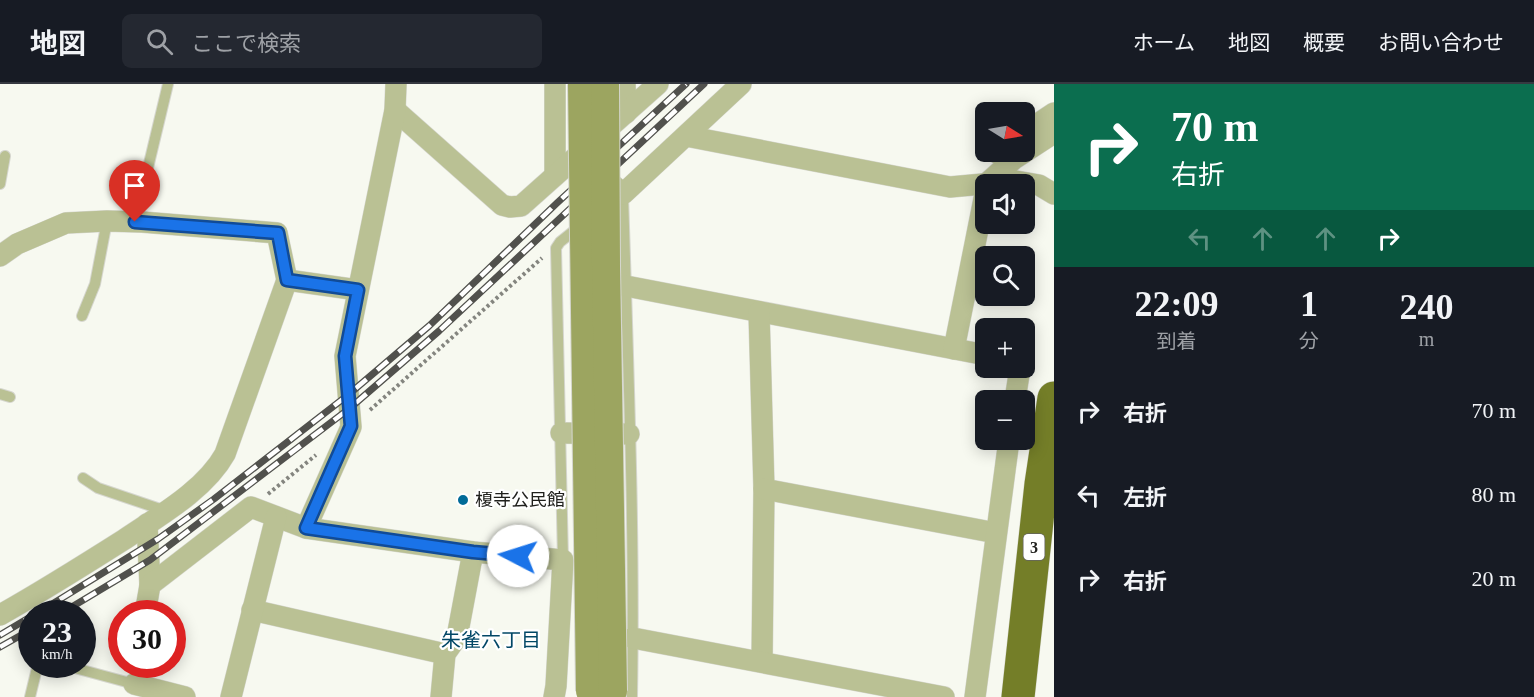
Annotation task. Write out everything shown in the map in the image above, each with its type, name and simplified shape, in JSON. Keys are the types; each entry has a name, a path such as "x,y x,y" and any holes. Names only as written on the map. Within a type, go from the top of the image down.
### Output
{"highway":[{"name":"3","path":"1018,697 1041,483 1054,398"},
{"name":"3","path":"1034,697 1054,570"}],"street":[{"path":"306,528 351,426 345,356 395,110 396,84"},
{"path":"555,84 555,175"},
{"path":"582,84 611,693"},
{"path":"605,84 611,693"},
{"path":"625,84 626,112"},
{"path":"395,110 502,205 521,206 658,84"},
{"path":"579,154 622,194 741,84"},
{"path":"1035,125 1054,112"},
{"path":"998,174 1014,159 1054,133"},
{"path":"686,136 950,187 975,186"},
{"path":"1035,184 1054,194"},
{"path":"0,615 53,586 147,524 213,472 225,454 287,280 278,233 135,222 66,223 2,250"},
{"path":"954,349 976,234"},
{"path":"287,280 358,290"},
{"path":"626,286 975,353"},
{"path":"759,312 764,489 762,662"},
{"path":"561,434 629,434"},
{"path":"975,697 1008,450"},
{"path":"764,489 996,533"},
{"path":"150,585 251,507 306,528 473,552 563,560 554,697"},
{"path":"231,697 276,517"},
{"path":"147,524 150,585 147,600"},
{"path":"441,697 445,654 458,637 473,552"},
{"path":"252,610 445,654"},
{"path":"633,638 944,697"},
{"path":"134,682 185,697"}],"lane":[{"path":"135,222 168,84"},
{"path":"0,184 5,156"},
{"path":"611,693 633,638 622,194"},
{"path":"563,560 556,248 560,242 622,194"},
{"path":"82,316 95,284 107,221"},
{"path":"82,478 98,488 166,511"},
{"path":"96,673 134,682"},
{"path":"30,697 35,678"}],"path":[{"path":"251,507 351,426 560,242"}],"railway":[{"path":"59,600 158,539 214,499 348,395 429,326 686,84"},
{"path":"83,600 150,560 350,408 439,331 704,84"},
{"path":"0,635 18,624"},
{"path":"0,647 18,637"}],"place":[{"name":"榎寺公民館","path":"463,500"}],"district":[{"name":"朱雀六丁目","path":"491,640"}],"route":[{"path":"135,222 278,233 287,280 358,290 345,356 351,426 306,528 473,552 518,556"}]}
